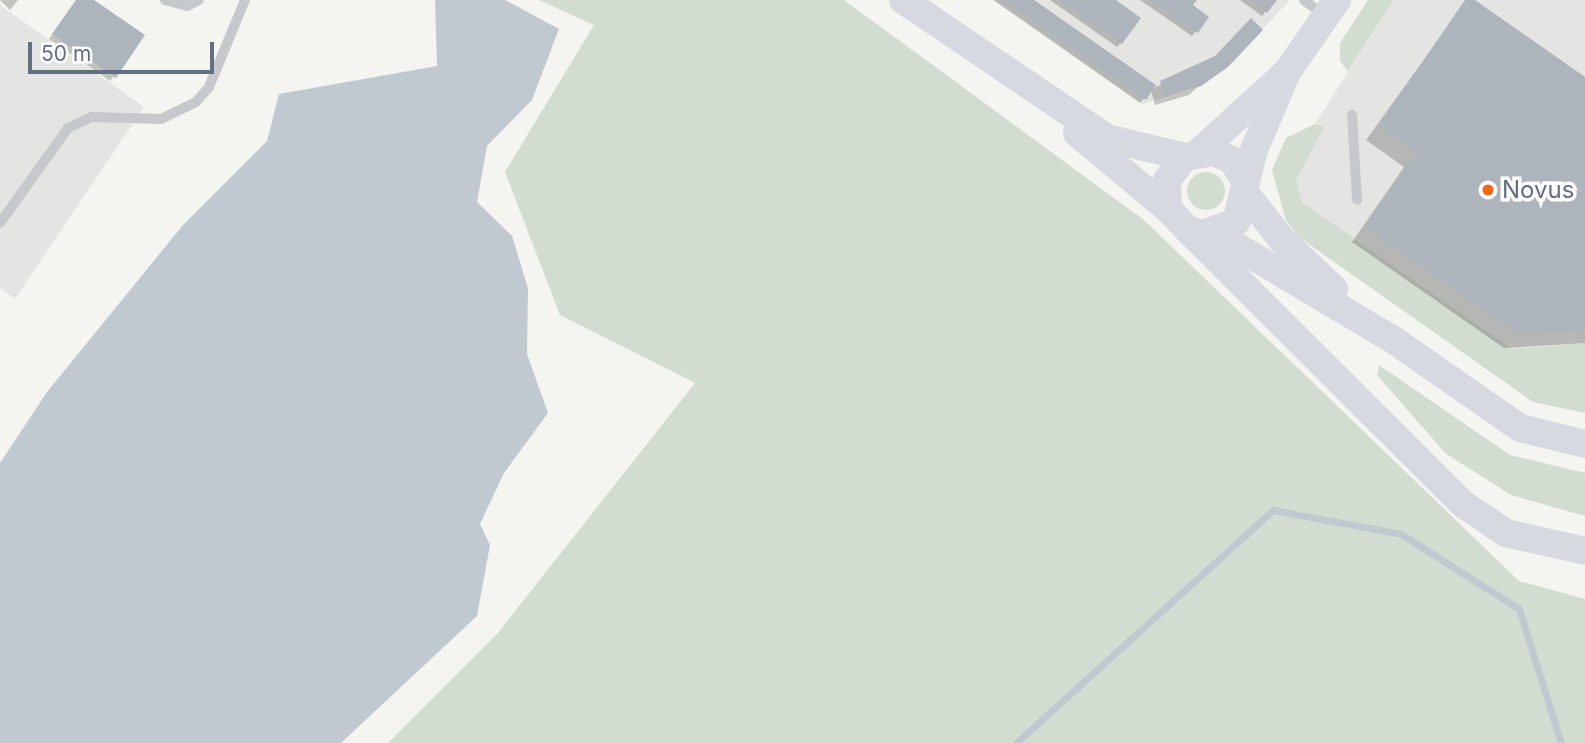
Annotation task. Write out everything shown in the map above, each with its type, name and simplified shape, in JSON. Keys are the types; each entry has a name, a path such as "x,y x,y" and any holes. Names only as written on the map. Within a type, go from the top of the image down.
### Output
{"street":[{"path":"903,0 1049,102 1107,138 1232,160 1246,188 1281,239 1395,341"},
{"path":"1201,232 1236,222 1287,72 1322,6"},
{"path":"1168,209 1167,180 1287,72"},
{"path":"1049,102 1168,209 1201,232 1395,341 1520,428 1585,444"},
{"path":"1201,232 1463,504 1506,533 1585,551"}],"lane":[{"path":"165,0 187,6 199,0"},
{"path":"0,223 68,128 92,117 161,120 195,102 209,87 245,0"},
{"path":"1352,115 1357,200"}],"shaded area":[{"path":"435,0 505,0 559,29 532,100 487,146 477,202 512,236 528,288 527,354 548,413 504,473 480,524 490,545 477,616 341,743 0,743 0,463 47,392 183,225 267,141 279,94 437,66"},
{"path":"539,0 844,0 1144,220 1519,581 1585,599 1585,743 388,743 497,634 695,383 560,315 505,172 594,25"},
{"path":"995,0 1290,0 1227,67 1201,86 1143,104"},
{"path":"1368,0 1394,0 1348,71 1340,61 1340,43"},
{"name":"Novus","path":"1394,0 1585,0 1585,343 1513,350 1302,202 1296,181 1323,127 1315,124"},
{"path":"0,5 144,107 15,299 0,288"},
{"path":"1315,124 1324,127 1296,181 1302,202 1512,349 1585,343 1585,413 1533,402 1300,238 1286,221 1272,170 1286,138"},
{"path":"1206,172 1219,178 1225,191 1219,204 1206,210 1193,204 1187,191 1193,178"},
{"path":"1379,365 1510,455 1585,473 1585,516 1511,495 1445,453 1377,375"}],"building":[{"path":"76,0 94,0 145,35 116,78 52,34"},
{"path":"1003,0 1034,0 1156,85 1146,100"},
{"path":"1060,0 1116,0 1141,18 1122,44"},
{"path":"1150,0 1197,0 1193,5 1209,17 1198,33"},
{"path":"1250,0 1277,0 1267,13"},
{"name":"Novus","path":"1465,0 1475,0 1585,77 1585,330 1519,335 1365,227 1417,152 1379,125"},
{"path":"1251,18 1263,30 1228,67 1201,86 1164,96 1160,81 1215,56"}],"waterway":[{"path":"1016,743 1273,510 1401,534 1519,609 1561,743"}],"place":[{"name":"Novus","path":"1488,190"}]}
